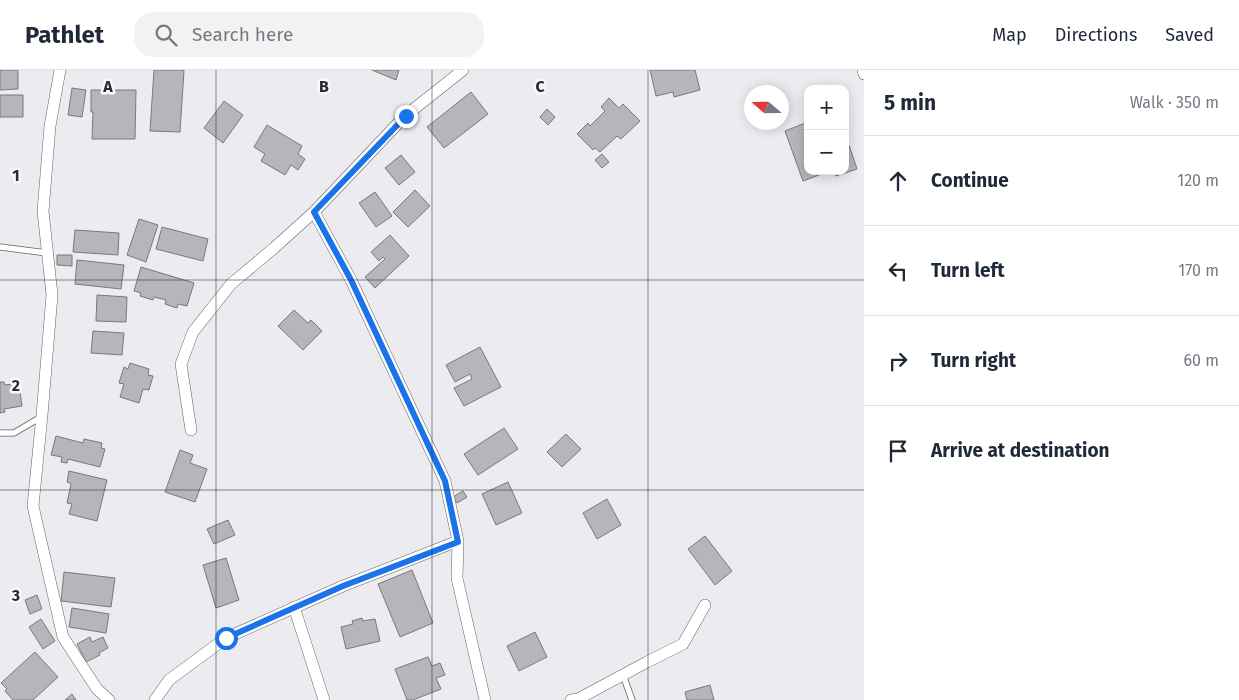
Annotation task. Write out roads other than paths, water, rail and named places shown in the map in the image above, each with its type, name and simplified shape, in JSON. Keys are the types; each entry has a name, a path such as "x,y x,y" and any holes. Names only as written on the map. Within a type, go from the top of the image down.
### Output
{"street":[{"path":"60,70 50,126 43,211 52,295 33,506 62,637 97,689 109,700"},
{"path":"192,430 181,364 193,332 231,284 314,212 406,116 463,70"},
{"path":"862,70 864,74"},
{"path":"314,212 351,280 445,481 458,542 456,578 485,700"},
{"path":"155,700 169,680 226,638 343,586 458,542"},
{"path":"571,700 683,644 706,605"},
{"path":"294,607 324,700"}],"lane":[{"path":"0,246 47,253"},
{"path":"0,433 14,434 42,416"},
{"path":"623,675 632,700"}]}
